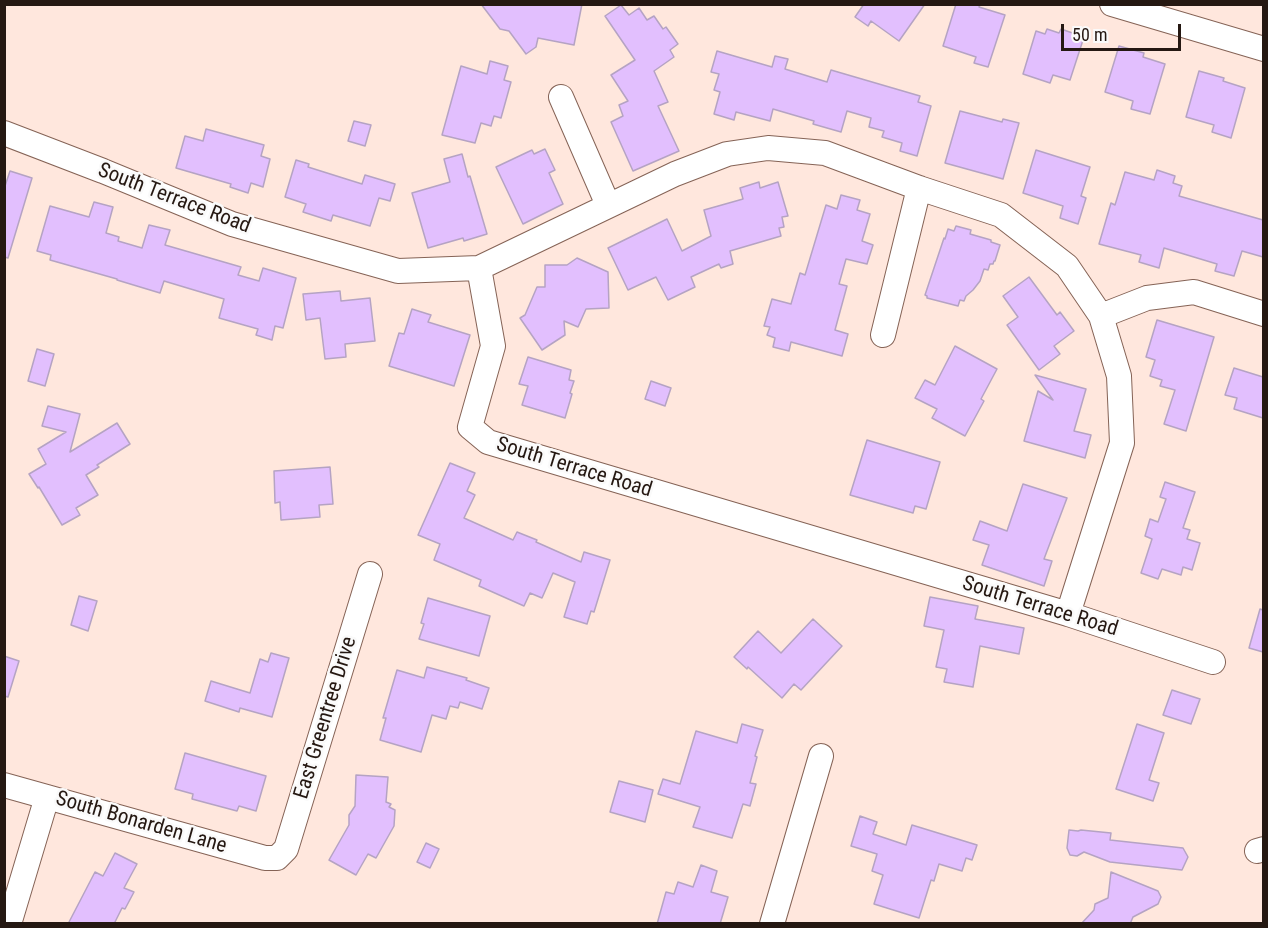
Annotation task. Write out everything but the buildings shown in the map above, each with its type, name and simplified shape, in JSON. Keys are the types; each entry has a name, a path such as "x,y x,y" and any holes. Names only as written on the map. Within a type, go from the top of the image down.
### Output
{"street":[{"path":"1112,4 1263,49"},
{"path":"561,97 608,205"},
{"name":"South Terrace Road","path":"4,133 232,224 398,271 479,268 493,345 470,427 488,442 1068,614 1213,662"},
{"path":"479,268 675,174 727,154 768,148 825,153 1001,215 1067,266 1101,316 1119,376 1122,442 1068,614"},
{"path":"883,335 920,188"},
{"path":"1101,316 1147,298 1194,292 1263,314"},
{"name":"East Greentree Drive","path":"277,858 286,849 370,574"},
{"path":"772,924 821,756"},
{"name":"South Bonarden Lane","path":"4,785 265,858 277,858"},
{"path":"9,924 47,797"}]}
